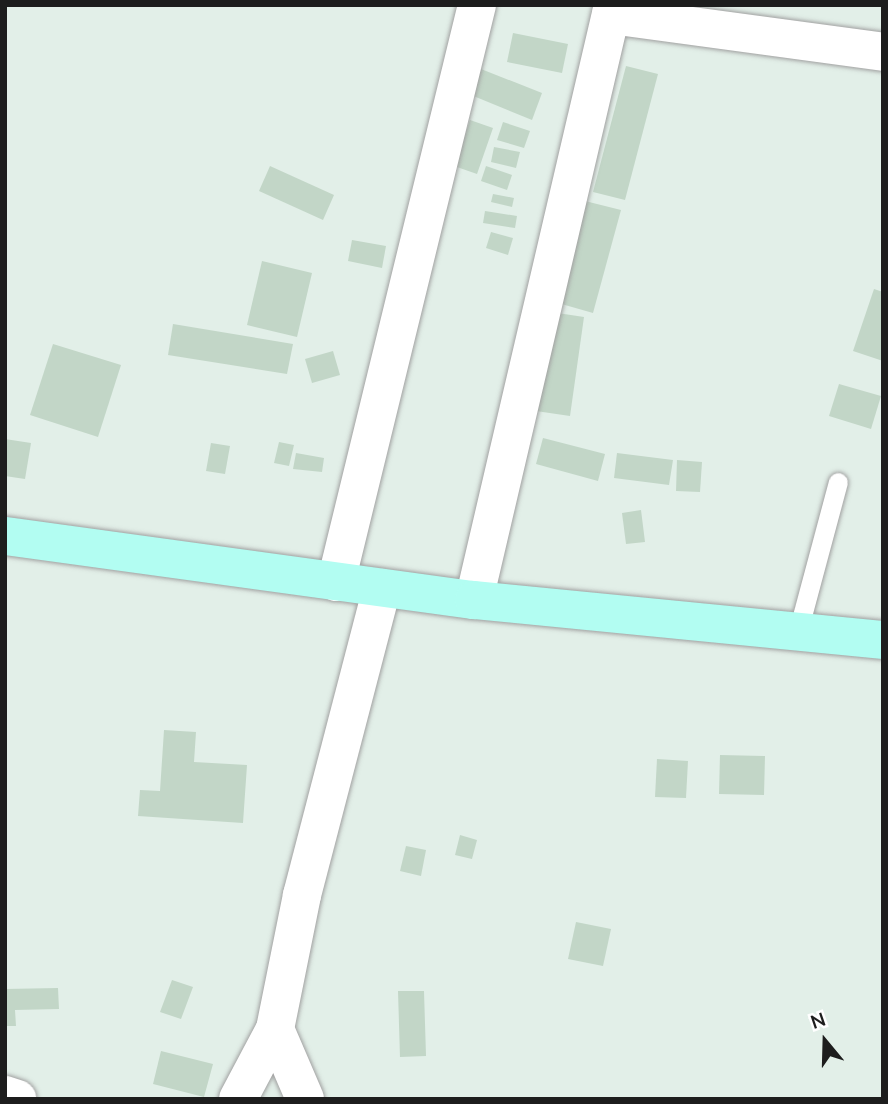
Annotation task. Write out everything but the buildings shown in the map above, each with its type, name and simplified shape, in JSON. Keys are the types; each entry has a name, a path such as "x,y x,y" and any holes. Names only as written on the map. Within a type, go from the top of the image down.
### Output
{"main road":[{"path":"5,536 474,600 883,640"}],"street":[{"path":"336,582 477,5"},
{"path":"474,600 612,10 883,52"},
{"path":"238,1099 275,1029 302,895 382,588"},
{"path":"275,1029 304,1099"},
{"path":"5,1095 17,1099"}],"lane":[{"path":"798,631 838,482"}]}
